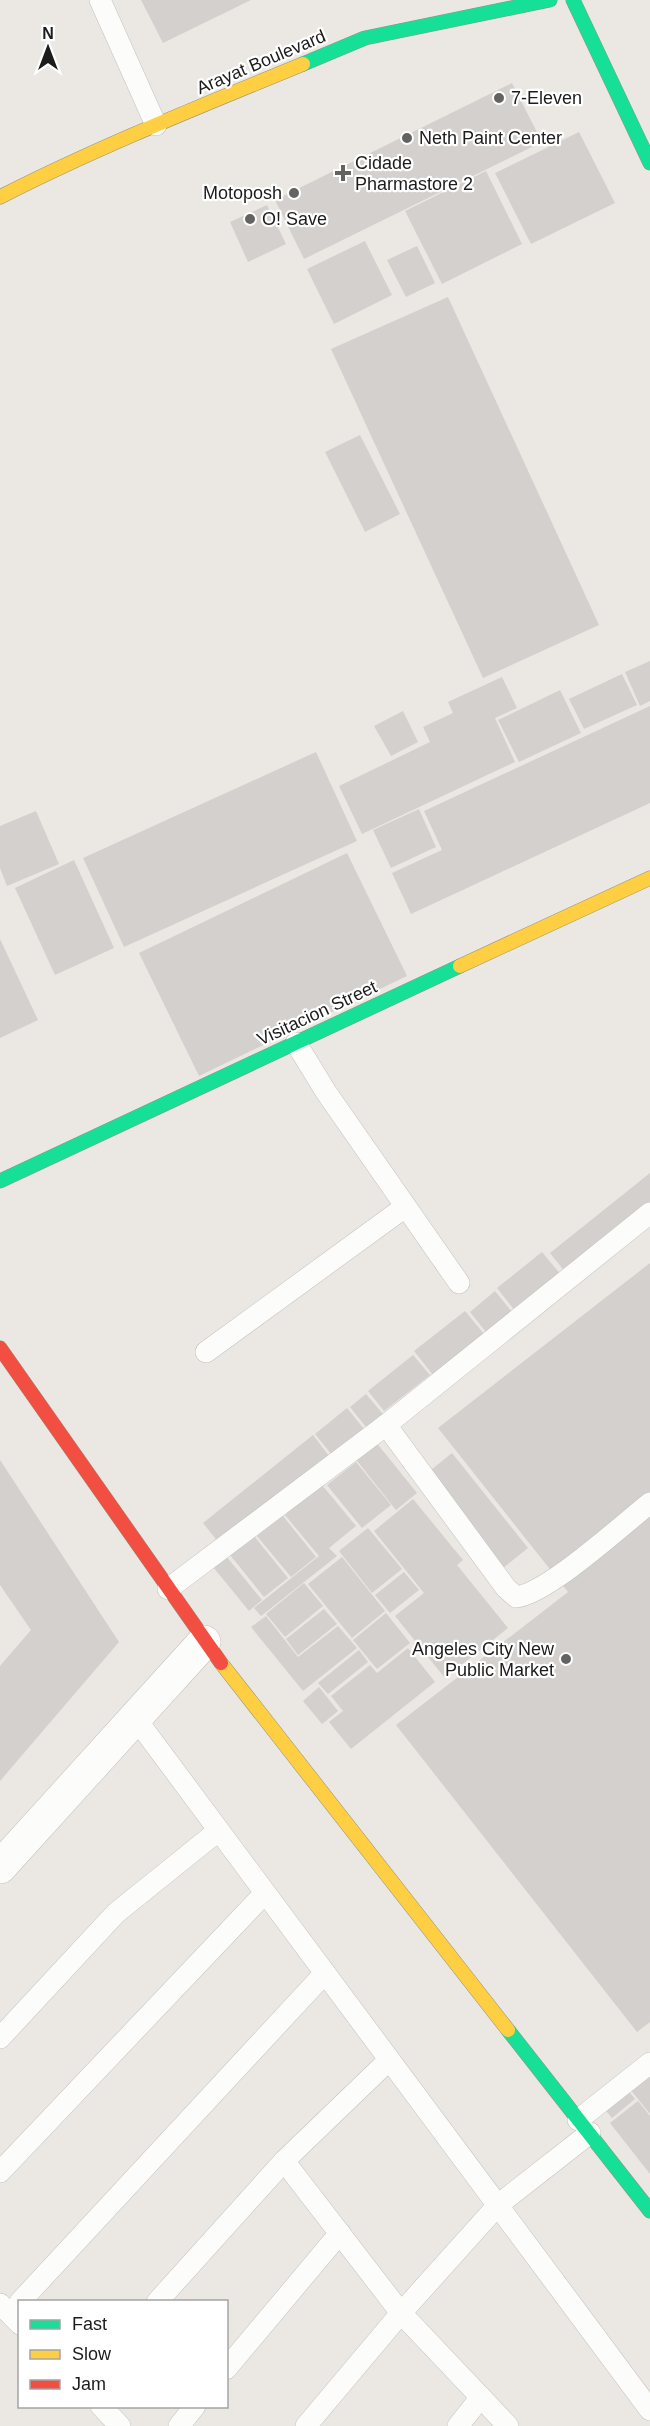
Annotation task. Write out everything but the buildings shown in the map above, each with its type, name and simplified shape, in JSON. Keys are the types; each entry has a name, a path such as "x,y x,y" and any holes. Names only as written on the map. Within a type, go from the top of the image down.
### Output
{"street":[{"name":"Arayat Boulevard","path":"0,197 43,175 156,125 365,38 550,0"},
{"path":"573,0 650,163"},
{"name":"Visitacion Street","path":"3,1173 296,1043 650,878"},
{"path":"0,1348 204,1642 650,2211"},
{"path":"0,1867 204,1642"}],"lane":[{"path":"100,0 156,125"},
{"path":"296,1043 405,1207 459,1283"},
{"path":"206,1352 405,1207"},
{"path":"168,1589 386,1425 650,1213"},
{"path":"386,1425 506,1588 516,1597 527,1596 550,1582 650,1503"},
{"path":"136,1719 650,2410"},
{"path":"0,2038 116,1913 218,1831"},
{"path":"0,2172 265,1893"},
{"path":"22,2300 326,1973"},
{"path":"158,2300 284,2161 389,2060"},
{"path":"306,2426 401,2313 498,2205 650,2063"},
{"path":"284,2161 401,2313 508,2426"},
{"path":"228,2367 340,2233"},
{"path":"458,2426 481,2397"},
{"path":"103,2408 120,2426"},
{"path":"179,2426 193,2408"}],"traffic: fast":[{"path":"303,64 365,38 550,0"},
{"path":"573,0 650,163"},
{"path":"0,1181 460,966"},
{"path":"508,2030 650,2211"}],"traffic: slow":[{"path":"0,197 112,144 303,64"},
{"path":"460,966 650,878"},
{"path":"221,1663 508,2030"}],"traffic: jam":[{"path":"0,1348 221,1663"}],"place":[{"name":"7-Eleven","path":"499,98"},
{"name":"Neth Paint Center","path":"407,138"},
{"name":"Cidade Pharmastore 2","path":"343,173"},
{"name":"Motoposh","path":"294,193"},
{"name":"O! Save","path":"250,219"},
{"name":"Angeles City New Public Market","path":"566,1659"}]}
